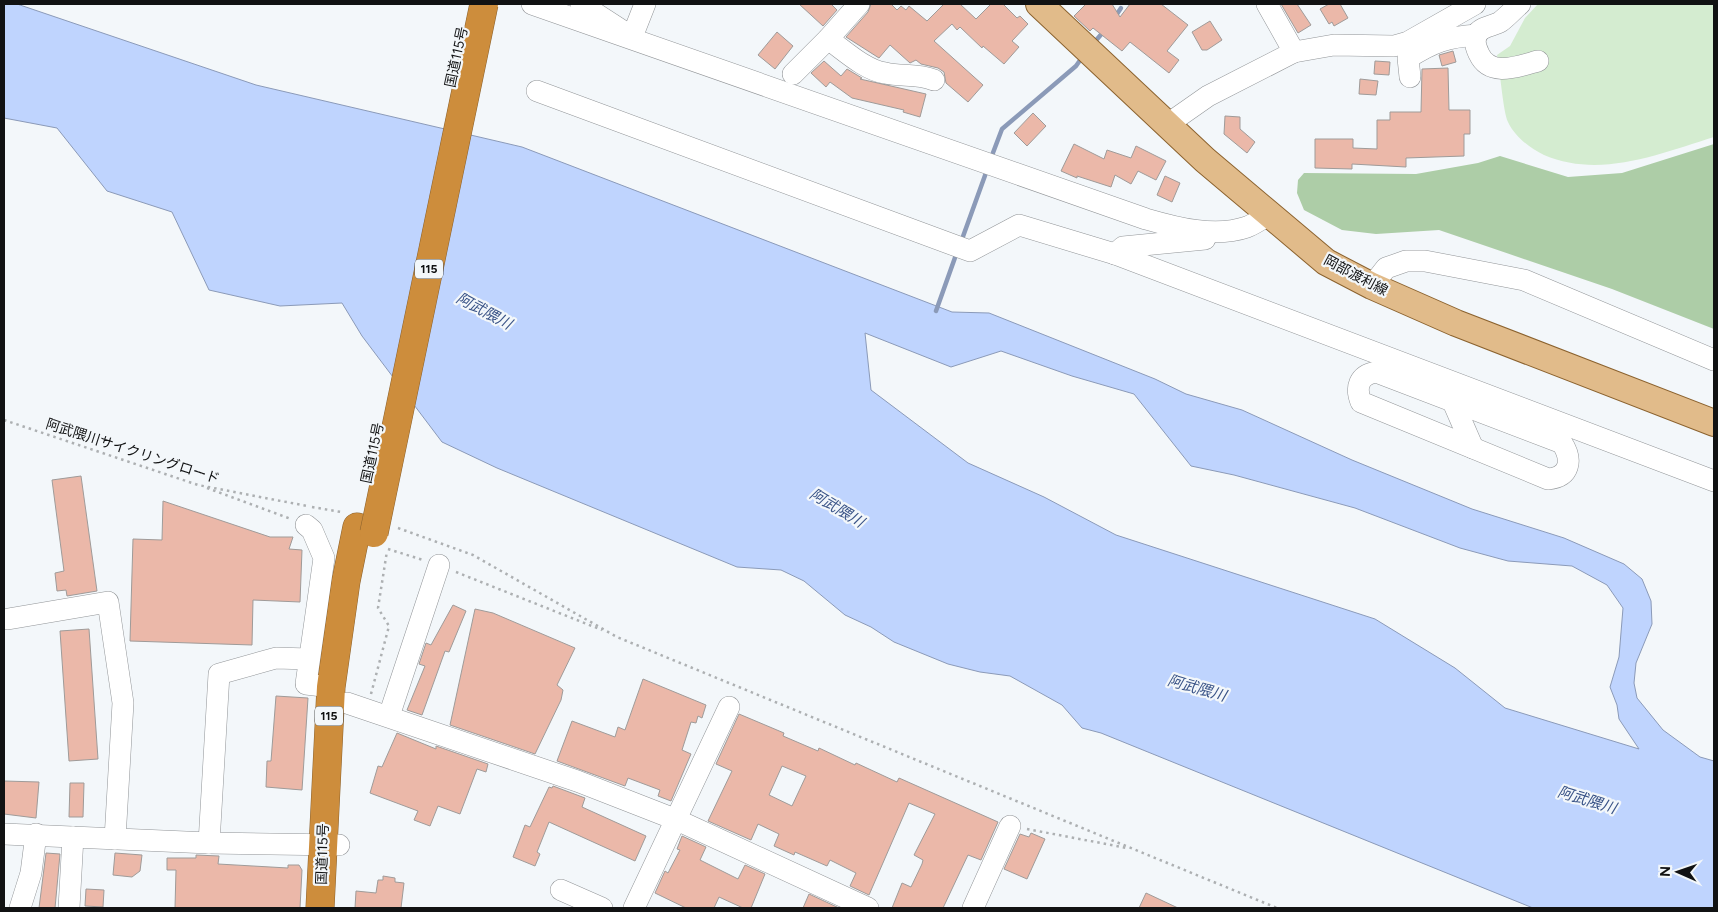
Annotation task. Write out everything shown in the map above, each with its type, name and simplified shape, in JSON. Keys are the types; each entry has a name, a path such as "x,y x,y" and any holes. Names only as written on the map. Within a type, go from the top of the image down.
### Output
{"highway":[{"name":"国道115号","path":"372,533 467,4"},
{"name":"国道115号","path":"320,908 331,846 348,700 346,582 372,533 484,4"},
{"name":"国道115号","path":"331,846 336,908"}],"main road":[{"name":"岡部渡利線","path":"1039,4 1205,160 1326,262 1372,286 1456,322 1714,423"}],"street":[{"path":"532,4 1146,219 1184,229 1215,231 1247,227"},
{"path":"581,4 632,38"},
{"path":"632,38 645,4"},
{"path":"793,74 859,4"},
{"path":"1268,4 1294,52"},
{"path":"1168,124 1208,96 1294,52 1334,45 1394,46 1408,42 1475,4"},
{"path":"1520,4 1500,21 1482,29 1476,35 1475,45 1480,57 1493,68 1505,70 1538,61"},
{"path":"1410,77 1408,58 1424,48 1452,36 1476,35"},
{"path":"828,39 878,71 896,75 921,75 934,80"},
{"path":"538,91 970,251 1019,224 1115,254 1714,481"},
{"path":"1115,254 1123,247 1230,237 1243,232 1247,227 1270,213"},
{"path":"1372,286 1386,268 1406,261 1425,261 1524,280 1714,360"},
{"path":"1376,372 1488,415 1562,443 1569,458 1567,469 1563,475 1548,479 1362,402 1358,386 1363,377 1376,372"},
{"path":"1453,402 1473,448"},
{"path":"1443,436 1488,415"},
{"path":"306,525 316,537 324,558 306,684 389,716 577,781 677,820 868,908"},
{"path":"389,716 439,565"},
{"path":"8,618 108,602 123,703 115,839"},
{"path":"209,843 219,674 276,658 309,659"},
{"path":"634,908 729,707"},
{"path":"973,908 1010,826"},
{"path":"4,834 331,846"},
{"path":"20,908 31,872 36,834"},
{"path":"69,908 73,837"},
{"path":"561,890 602,908"}],"path":[{"name":"阿武隈川サイクリングロード","path":"4,420 198,485 372,533"},
{"path":"198,485 306,525"},
{"path":"372,533 439,565 613,634 1277,908"},
{"path":"372,533 473,555 613,634"},
{"path":"348,700 389,626 378,608 372,533"},
{"path":"1010,826 1132,849"}],"green space":[{"path":"1538,4 1714,4 1714,137 1629,161 1586,165 1565,162 1544,155 1528,145 1515,132 1506,117 1497,55 1510,46 1525,18"},
{"path":"1714,144 1714,329 1612,289 1439,230 1376,234 1342,230 1304,210 1297,193 1298,180 1304,173 1416,174 1478,163 1500,156 1568,177 1622,173"}],"water":[{"name":"阿武隈川","path":"4,4 17,4 256,85 522,147 952,312 989,313 1155,379 1186,394 1242,410 1352,460 1472,509 1564,538 1624,564 1642,579 1651,601 1652,624 1636,663 1634,683 1637,698 1663,730 1700,757 1714,761 1714,908 1533,908 1101,733 1082,728 1062,705 1010,676 980,672 948,664 894,642 871,627 845,615 804,581 781,570 737,567 497,468 442,442 362,336 342,303 280,306 209,290 172,212 107,191 57,128 4,118","holes":["865,333 951,367 1001,351 1072,376 1134,394 1191,466 1234,475 1355,508 1460,548 1508,561 1572,566 1607,585 1623,608 1619,657 1610,687 1617,705 1619,719 1639,749 1505,708 1455,668 1375,619 1116,535 1044,497 968,463 871,390"]}],"building":[{"path":"799,4 831,4 837,10 823,26"},
{"path":"871,4 891,4 897,10 901,6 906,10 909,6 927,21 944,4 960,4 976,19 991,4 1003,4 1017,18 1020,16 1028,24 1012,41 1019,47 1004,64 983,46 982,48 960,27 957,30 952,24 934,41 983,85 968,102 946,83 944,72 938,68 921,64 916,60 910,63 890,45 879,58 846,37 868,12"},
{"path":"1086,4 1112,4 1120,17 1130,4 1161,4 1188,25 1167,51 1179,60 1169,73 1130,42 1122,51 1093,28 1090,31 1074,16"},
{"path":"1281,4 1297,4 1311,25 1298,33"},
{"path":"1329,4 1340,4 1348,18 1334,26 1332,22 1329,24 1320,9"},
{"path":"1210,21 1222,40 1207,50 1202,50 1192,32"},
{"path":"777,32 793,46 775,69 758,55"},
{"path":"1453,51 1456,62 1442,66 1439,55"},
{"path":"824,61 841,76 847,69 862,78 860,79 926,94 920,117 903,112 904,110 852,98 830,82 826,87 811,73"},
{"path":"1375,61 1390,62 1389,75 1374,74"},
{"path":"1448,68 1449,110 1470,110 1470,134 1464,134 1464,156 1406,158 1406,167 1352,164 1352,169 1315,168 1315,139 1353,139 1353,148 1377,149 1377,120 1390,120 1390,112 1421,112 1422,69"},
{"path":"1360,79 1378,81 1376,95 1359,94"},
{"path":"1033,113 1046,126 1027,146 1014,133"},
{"path":"1225,116 1240,117 1240,129 1255,142 1247,153 1224,134"},
{"path":"1074,144 1104,159 1107,150 1131,158 1136,146 1166,161 1156,180 1138,171 1131,184 1115,175 1111,187 1077,176 1077,178 1061,171"},
{"path":"1165,176 1180,183 1172,202 1157,195"},
{"path":"81,476 97,591 67,596 66,590 57,591 55,573 64,571 52,480"},
{"path":"163,501 270,537 293,537 289,549 302,550 300,602 253,600 252,645 130,641 133,539 162,540"},
{"path":"453,605 466,611 449,652 445,651 422,715 407,710 425,666 419,664 426,643 431,645"},
{"path":"475,609 493,613 575,648 557,685 563,690 561,700 535,754 450,725"},
{"path":"89,629 98,759 69,761 60,631"},
{"path":"643,679 706,705 702,718 698,716 696,723 691,722 682,750 691,754 671,801 658,796 660,790 628,778 625,786 557,761 572,721 615,737 618,727 625,730"},
{"path":"276,696 308,698 302,790 266,787 267,761 271,761"},
{"path":"739,714 784,733 783,736 818,751 819,748 897,782 899,778 998,822 981,860 968,855 943,908 892,908 902,883 911,887 922,864 923,860 914,855 935,814 909,803 869,895 850,886 856,873 830,860 827,866 795,852 794,855 774,846 779,834 758,824 751,840 708,821 732,771 716,764","holes":["782,766 806,776 792,806 769,795"]},
{"path":"397,733 436,749 436,746 488,764 486,772 477,769 460,814 438,806 430,826 414,820 418,811 370,793 378,766 382,767"},
{"path":"4,781 39,782 36,818 4,814"},
{"path":"70,783 84,783 83,817 69,817"},
{"path":"553,786 585,798 582,807 646,836 635,861 549,822 537,852 540,854 535,866 513,857 525,825 530,827 549,787 552,788"},
{"path":"1031,833 1045,839 1027,879 1004,869 1020,834 1029,837"},
{"path":"682,836 706,847 700,860 738,879 745,865 765,874 751,908 743,908 719,897 714,908 686,908 655,893 665,871 668,873 680,850 677,849"},
{"path":"46,853 60,854 55,908 39,908"},
{"path":"115,853 142,855 140,871 132,877 113,875"},
{"path":"196,855 219,856 218,864 288,868 288,865 299,865 302,870 300,908 175,908 176,870 167,870 167,858 196,858"},
{"path":"383,876 395,878 395,882 404,883 401,908 355,908 356,891 376,893 378,880 383,880"},
{"path":"86,889 104,890 103,907 85,906"},
{"path":"1146,893 1178,908 1139,908"},
{"path":"809,894 839,908 803,908"}],"waterway":[{"path":"1115,17 1121,8"},
{"path":"1093,44 1104,31"},
{"path":"991,158 1002,129 1076,66 1083,56"},
{"path":"961,242 987,170"},
{"path":"936,311 957,252"}]}
